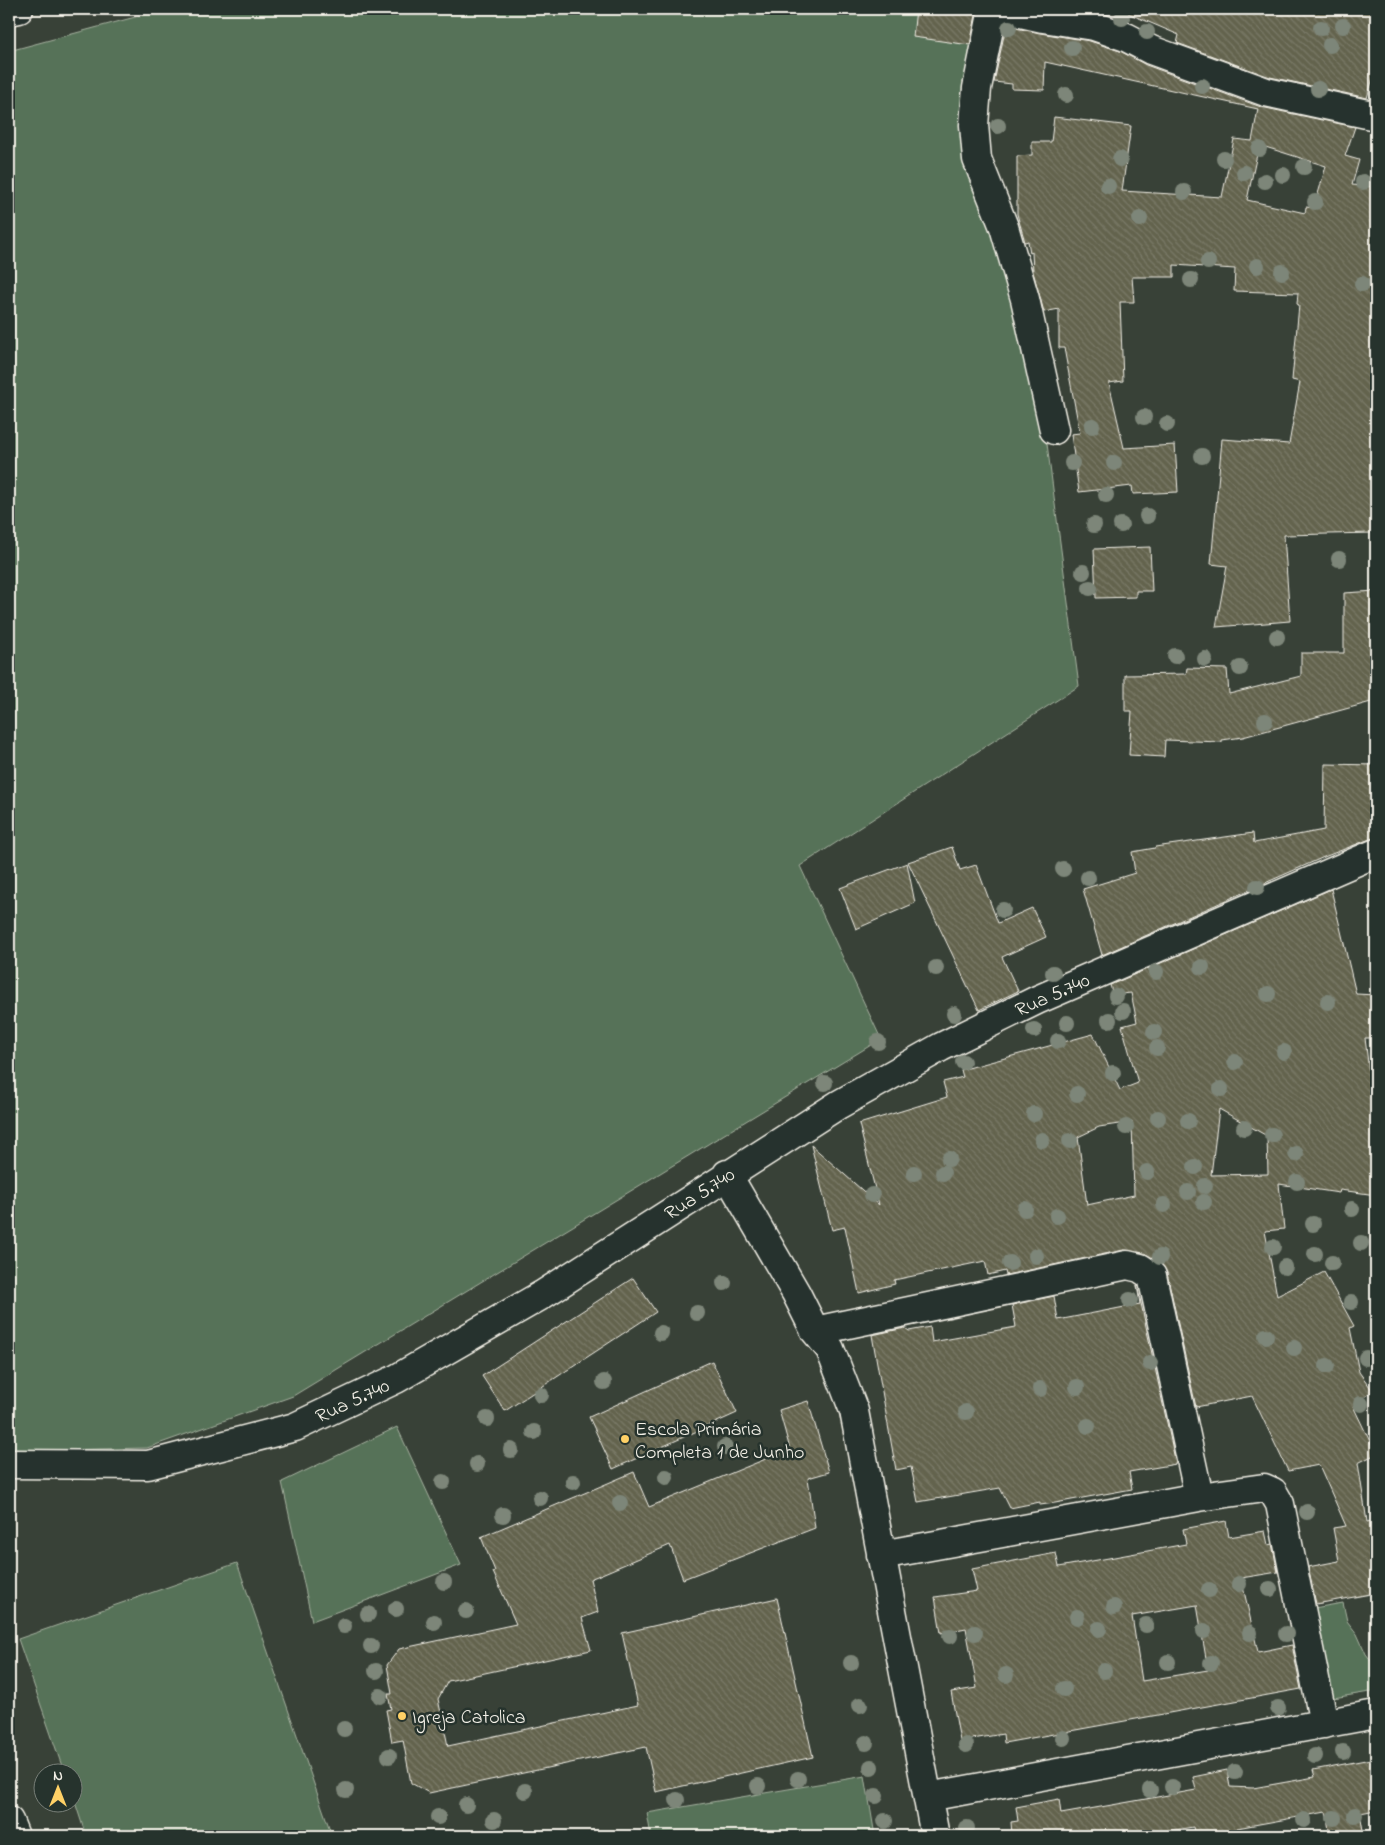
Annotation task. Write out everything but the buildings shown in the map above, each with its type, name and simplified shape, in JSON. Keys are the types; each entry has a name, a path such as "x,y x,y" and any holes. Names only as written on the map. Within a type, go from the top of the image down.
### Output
{"main road":[{"path":"9,11 19,9"},
{"path":"992,9 977,88 974,125 977,159 1004,227 1025,299 1054,430"},
{"path":"1003,9 1043,18 1094,26 1126,37 1151,50 1266,92 1376,116"},
{"name":"Rua 5.740","path":"9,1464 148,1465 295,1427 396,1379 542,1295 727,1174 838,1105 941,1047 1037,1000 1376,853"},
{"path":"727,1174 796,1292 815,1331 830,1349 854,1411 935,1836"},
{"path":"815,1331 1127,1266 1140,1268 1152,1276 1199,1497"},
{"path":"881,1555 1199,1497 1264,1488 1273,1492 1280,1504 1324,1724"},
{"path":"928,1797 1376,1714"},
{"path":"9,1821 15,1836"}],"green space":[{"path":"165,9 986,9 971,89 1039,383 1079,686 800,866 881,1039 293,1396 147,1448 9,1451 9,51"},
{"path":"397,1427 461,1565 312,1621 282,1482"},
{"path":"237,1563 330,1830 313,1836 86,1836 78,1812 82,1812 82,1762 61,1762 18,1639"},
{"path":"1343,1603 1347,1621 1357,1634 1366,1654 1376,1667 1376,1691 1327,1699 1308,1609"},
{"path":"865,1776 875,1836 651,1836 647,1813"}],"place":[{"name":"Escola Primária Completa 1 de Junho","path":"625,1439"},
{"name":"Igreja Catolica","path":"402,1716"}]}
